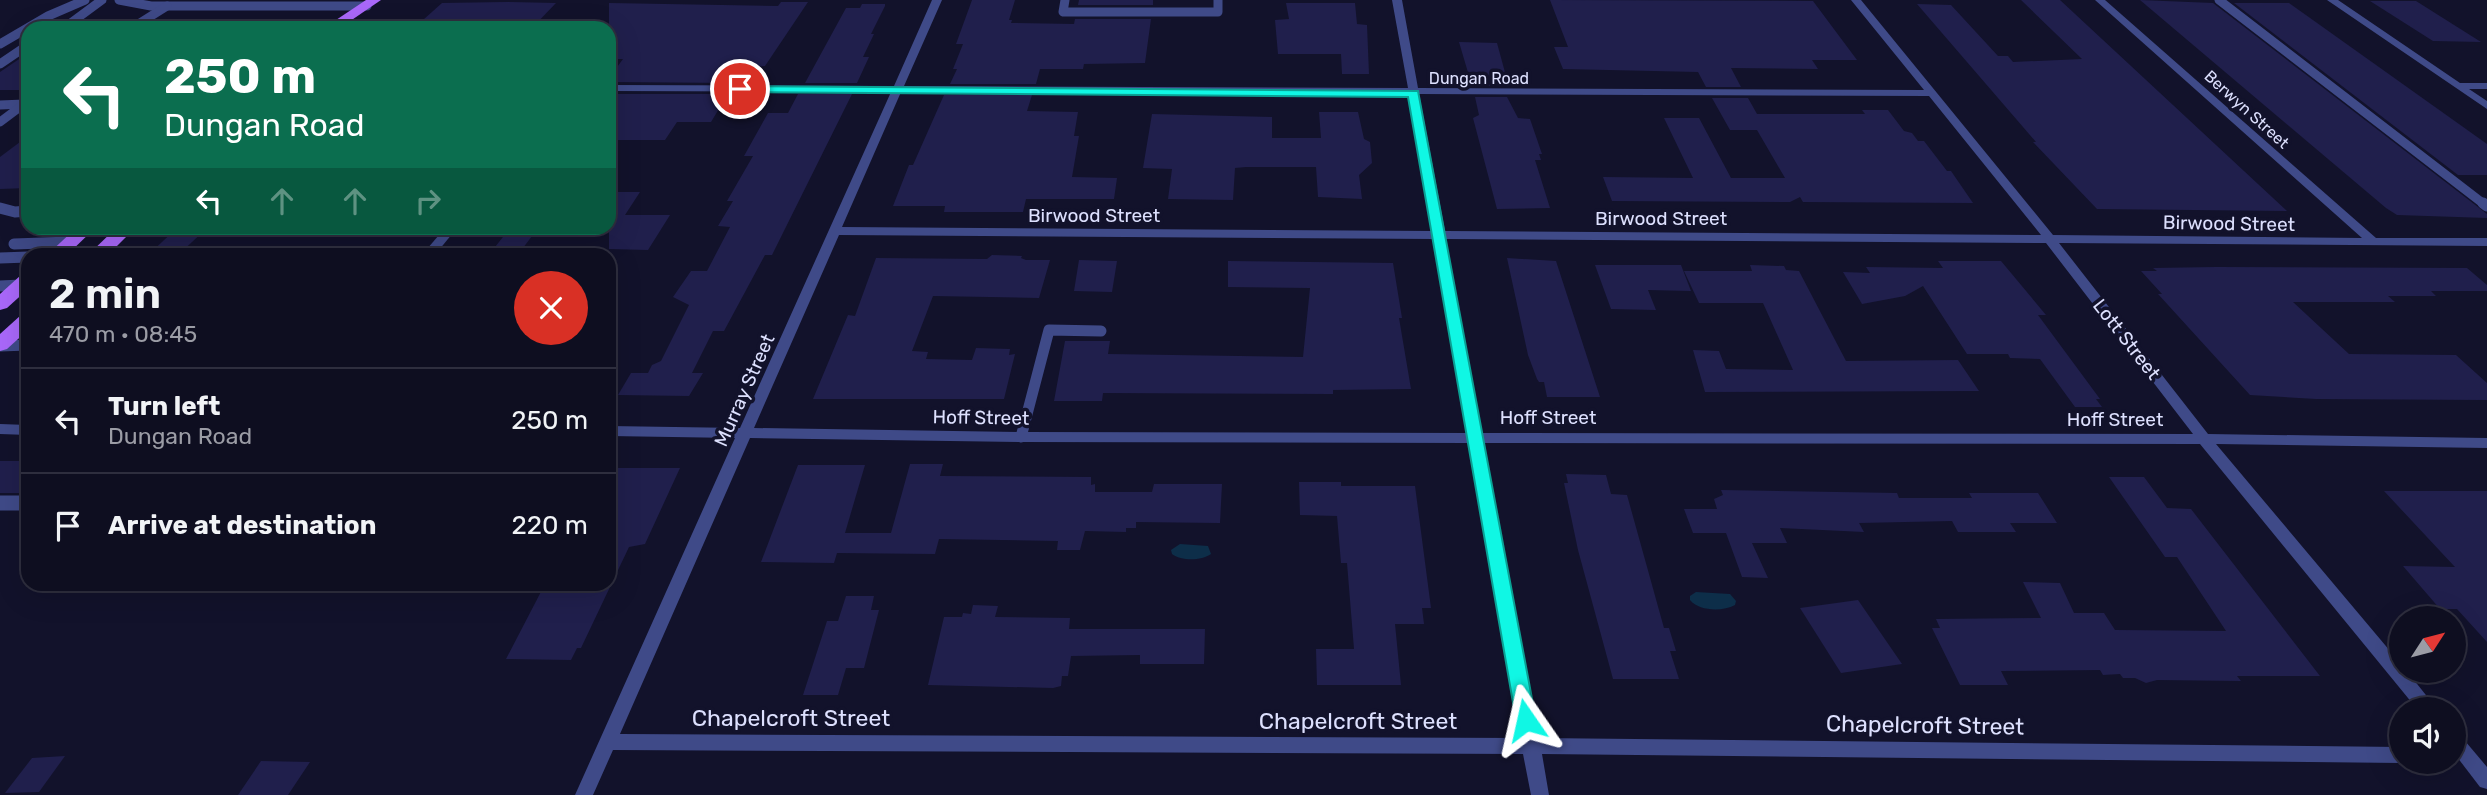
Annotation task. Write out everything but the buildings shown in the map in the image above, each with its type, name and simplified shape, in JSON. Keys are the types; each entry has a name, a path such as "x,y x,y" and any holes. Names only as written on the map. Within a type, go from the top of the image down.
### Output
{"main road":[{"path":"337,16 370,3"},
{"path":"64,248 78,235"},
{"path":"105,248 118,235"},
{"path":"0,304 21,286"},
{"path":"0,345 21,326"}],"street":[{"name":"Murray Street","path":"584,795 937,0"},
{"path":"1397,0 1540,795"},
{"name":"Lott Street","path":"1856,0 2049,238 2204,439 2418,697"},
{"name":"Berwyn Street","path":"2100,0 2374,242"},
{"path":"2332,0 2487,106"},
{"path":"2458,86 2487,86"},
{"name":"Dungan Road","path":"616,88 1930,93"},
{"name":"Birwood Street","path":"836,231 2487,242"},
{"path":"0,429 21,430"},
{"name":"Hoff Street","path":"616,431 1021,437 1474,436 2487,443"},
{"name":"Chapelcroft Street","path":"608,742 1531,746 2389,755"},
{"path":"2466,761 2487,781"}],"lane":[{"path":"39,21 85,0"},
{"path":"74,21 102,0"},
{"path":"119,0 337,16"},
{"path":"1065,0 1063,12 1218,12 1218,0"},
{"path":"2219,0 2487,206"},
{"path":"143,21 172,3"},
{"path":"287,21 337,16"},
{"path":"0,44 21,32"},
{"path":"0,64 21,50"},
{"path":"0,104 21,103"},
{"path":"0,122 21,107"},
{"path":"0,208 21,212"},
{"path":"14,244 70,242"},
{"path":"0,258 21,257"},
{"path":"0,286 21,283"},
{"path":"1021,437 1049,330 1101,331"},
{"path":"0,345 21,345"},
{"path":"0,503 21,503"}],"water":[{"path":"1180,544 1208,546 1211,554 1197,559 1180,558 1172,554 1171,550"},
{"path":"1696,592 1730,594 1736,601 1735,605 1717,609 1699,606 1690,600 1690,596"}],"route":[{"path":"740,89 1414,93 1526,720"}]}
